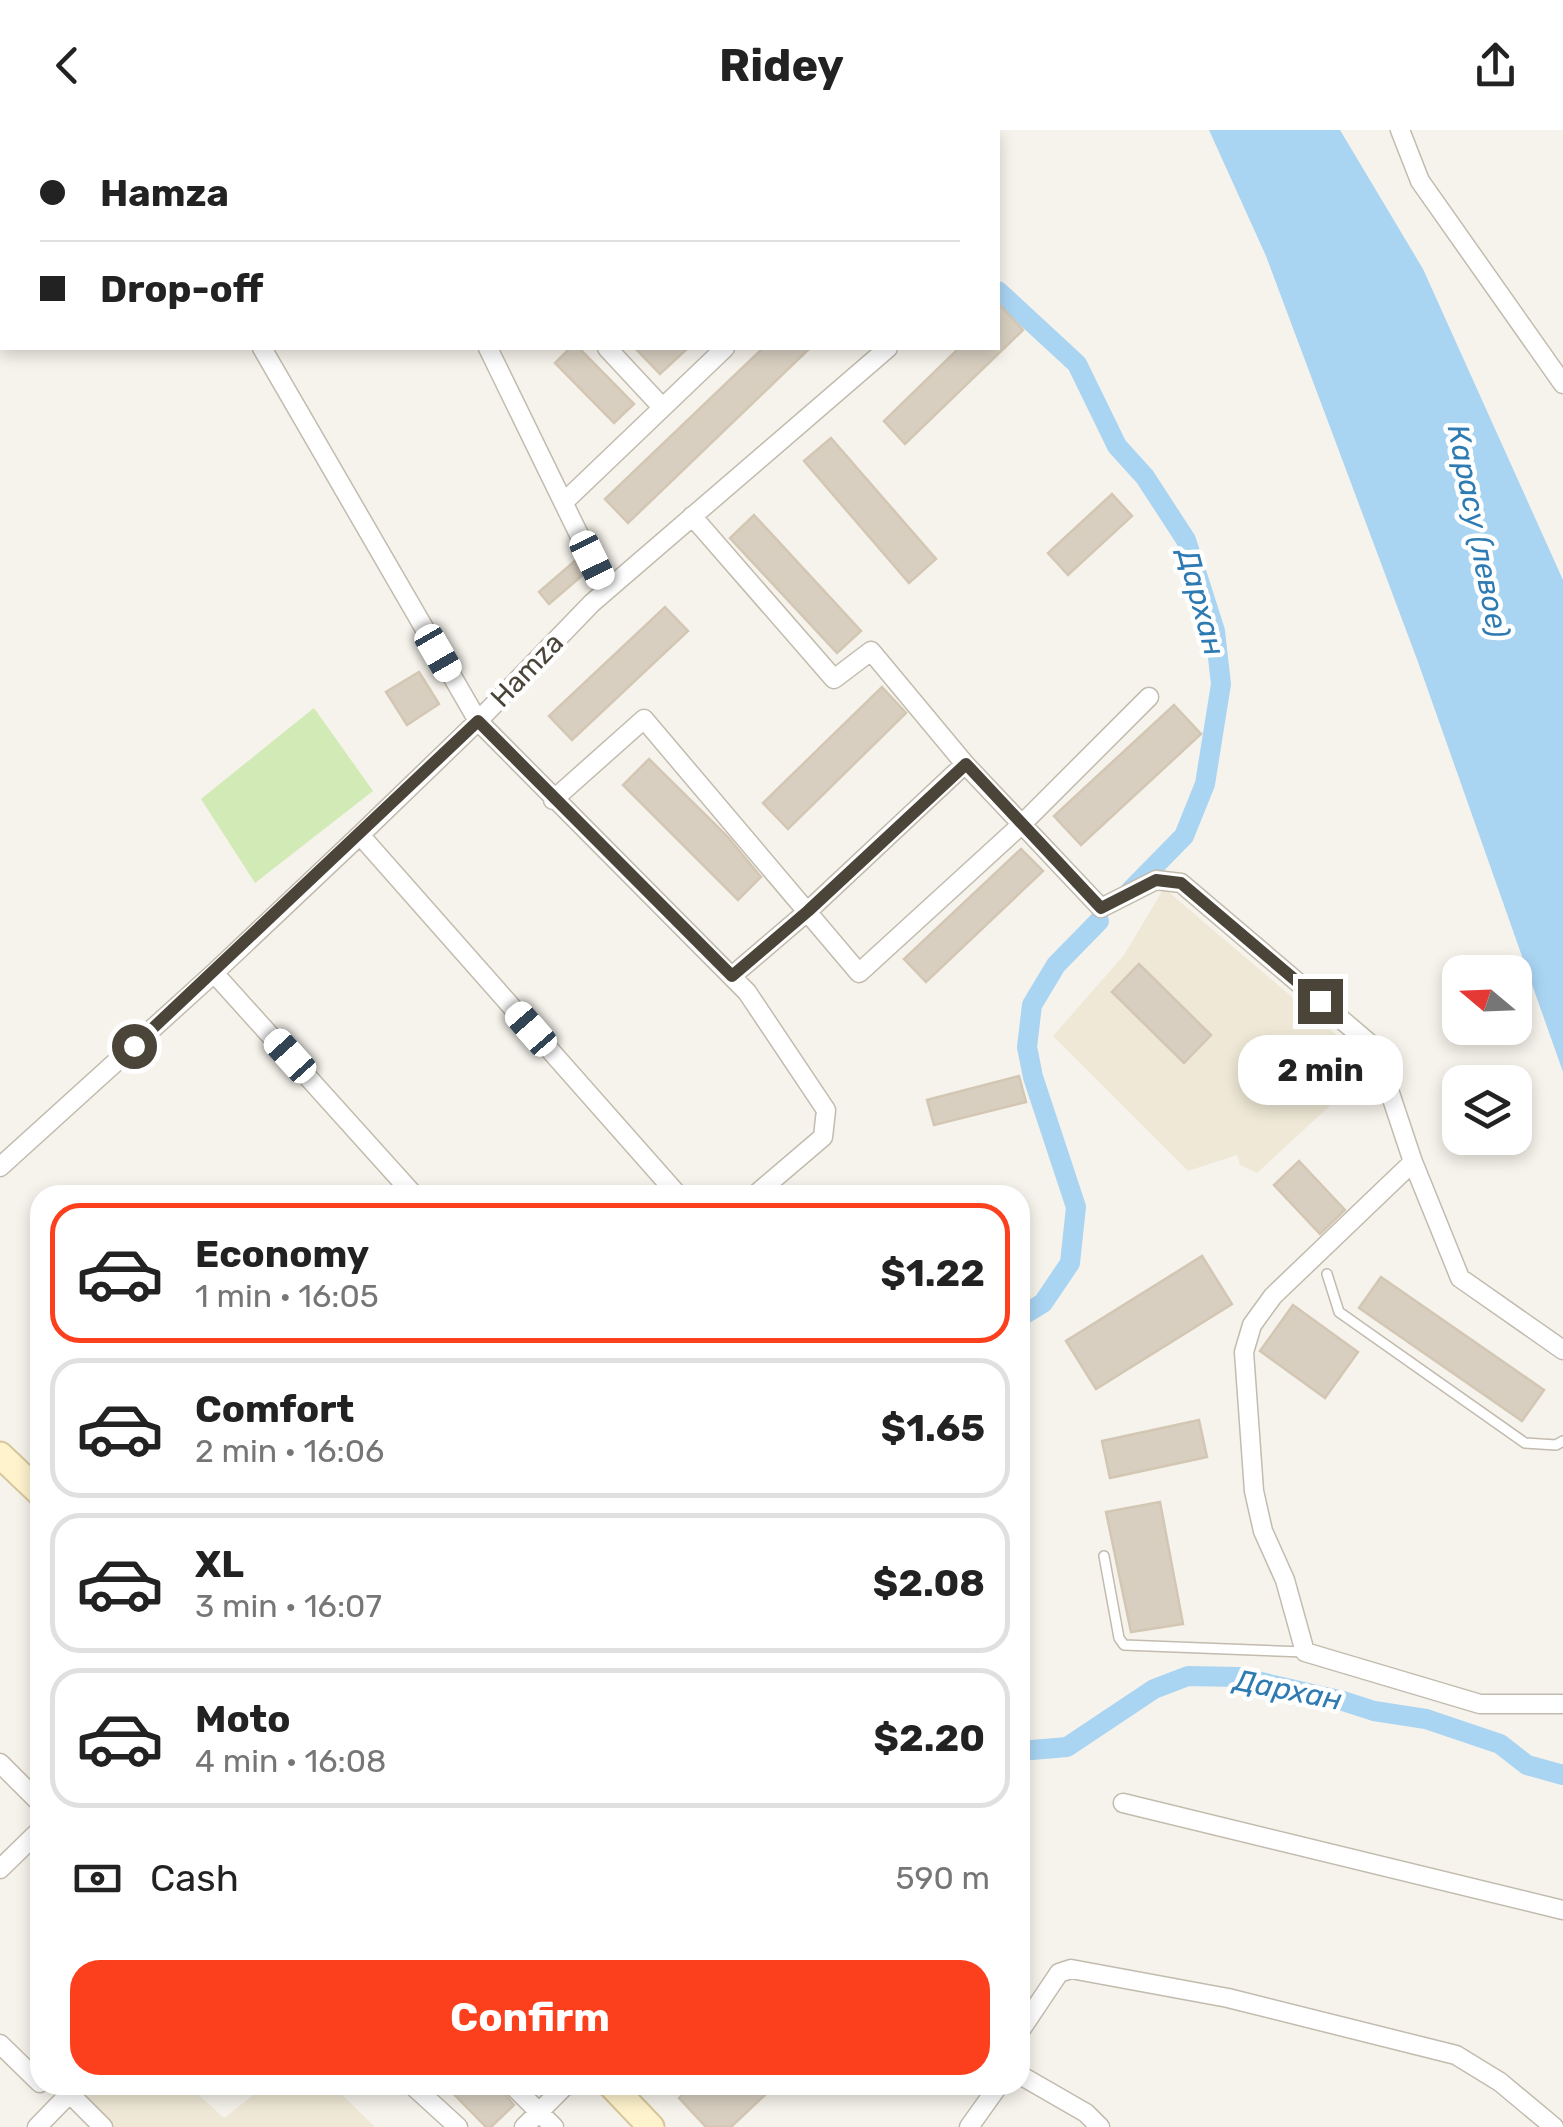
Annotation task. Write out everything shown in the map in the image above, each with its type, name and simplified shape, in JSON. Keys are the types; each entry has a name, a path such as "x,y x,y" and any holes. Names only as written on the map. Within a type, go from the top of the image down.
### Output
{"main road":[{"path":"0,1455 30,1484"},
{"path":"621,2095 651,2127"}],"street":[{"path":"27,130 36,130"},
{"path":"1400,130 1420,181 1563,384"},
{"path":"263,350 478,721 734,978 826,1110 823,1137 767,1185"},
{"path":"609,350 662,407"},
{"path":"564,502 722,350"},
{"name":"Hamza","path":"0,1167 360,835 606,590 886,350"},
{"path":"494,351 606,590"},
{"path":"692,516 834,680 871,652 966,764 1101,908 1156,880 1181,883 1375,1048 1413,1162 1460,1278 1563,1350"},
{"path":"553,800 644,719 859,973 1021,825 1149,697"},
{"path":"734,978 966,764"},
{"path":"360,835 669,1185"},
{"path":"214,973 405,1185"},
{"path":"1413,1162 1274,1296 1252,1325 1244,1352 1254,1492 1264,1531 1285,1580 1306,1652 1480,1704 1563,1704"},
{"path":"0,1763 30,1793"},
{"path":"1123,1803 1563,1910"},
{"path":"0,1869 30,1840"},
{"path":"1030,2017 1059,1973 1071,1969 1228,1998 1456,2055 1500,2082 1554,2127"},
{"path":"0,2044 30,2073"},
{"path":"1030,2081 1086,2114 1100,2127"},
{"path":"36,2127 68,2095"},
{"path":"70,2095 103,2127"},
{"path":"423,2095 458,2127"},
{"path":"522,2095 554,2127"},
{"path":"524,2127 556,2095"},
{"path":"969,2127 992,2095"}],"lane":[{"path":"1327,1274 1340,1312 1355,1323 1525,1443 1563,1441"},
{"path":"1104,1556 1119,1638 1124,1644 1306,1652"}],"shaded area":[{"path":"1164,888 1373,1066 1257,1173 1240,1165 1237,1155 1188,1171 1053,1036 1124,955"},
{"path":"88,2095 199,2095 224,2118 253,2095 342,2095 375,2127 107,2127 81,2101"}],"green space":[{"path":"314,708 373,791 255,883 201,799"}],"water":[{"name":"Карасу (левое)","path":"1209,130 1340,130 1423,269 1563,580 1563,1072 1532,984 1532,955 1522,955 1418,662 1266,256"}],"building":[{"path":"1000,305 1023,330 905,444 884,421 957,350 1000,350"},
{"path":"568,350 581,350 634,404 614,423 555,363"},
{"path":"637,350 686,350 660,374"},
{"path":"761,350 808,350 628,523 605,499"},
{"path":"831,438 936,559 909,583 804,461"},
{"path":"1112,494 1132,516 1068,575 1048,553"},
{"path":"754,515 861,631 837,653 730,538"},
{"path":"577,559 584,574 549,604 539,592"},
{"path":"665,607 688,631 572,740 549,716"},
{"path":"419,672 439,704 407,725 386,692"},
{"path":"882,687 906,713 788,829 763,803"},
{"path":"1174,705 1201,734 1081,845 1054,816"},
{"path":"649,759 728,837 761,877 738,900 623,785"},
{"path":"1021,849 1043,871 926,982 904,959"},
{"path":"1139,964 1211,1035 1184,1063 1112,992"},
{"path":"1019,1076 1026,1102 934,1125 927,1100"},
{"path":"1299,1161 1345,1210 1320,1234 1274,1185"},
{"path":"1202,1256 1232,1304 1096,1389 1066,1341"},
{"path":"1381,1277 1544,1390 1522,1421 1359,1308"},
{"path":"1293,1305 1358,1352 1325,1398 1260,1351"},
{"path":"1199,1420 1207,1457 1110,1478 1102,1441"},
{"path":"1160,1502 1183,1624 1131,1632 1106,1512"},
{"path":"455,2095 506,2095 514,2105 491,2127 486,2127"},
{"path":"765,2095 731,2127 706,2127 679,2098"}],"waterway":[{"name":"Дархан","path":"1000,293 1077,364 1117,446 1145,477 1186,540 1215,631 1221,684 1205,784 1184,836 1130,891"},
{"name":"Дархан","path":"1030,1311 1043,1303 1070,1263 1076,1207 1033,1077 1027,1047 1032,1005 1056,965 1099,921"},
{"name":"Дархан","path":"1030,1750 1067,1747 1154,1689 1188,1676 1239,1677 1374,1711 1426,1719 1500,1744 1527,1765 1563,1775"}],"route":[{"path":"134,1046 478,721 732,976 966,764 1101,908 1156,880 1181,883 1320,1001"}]}
